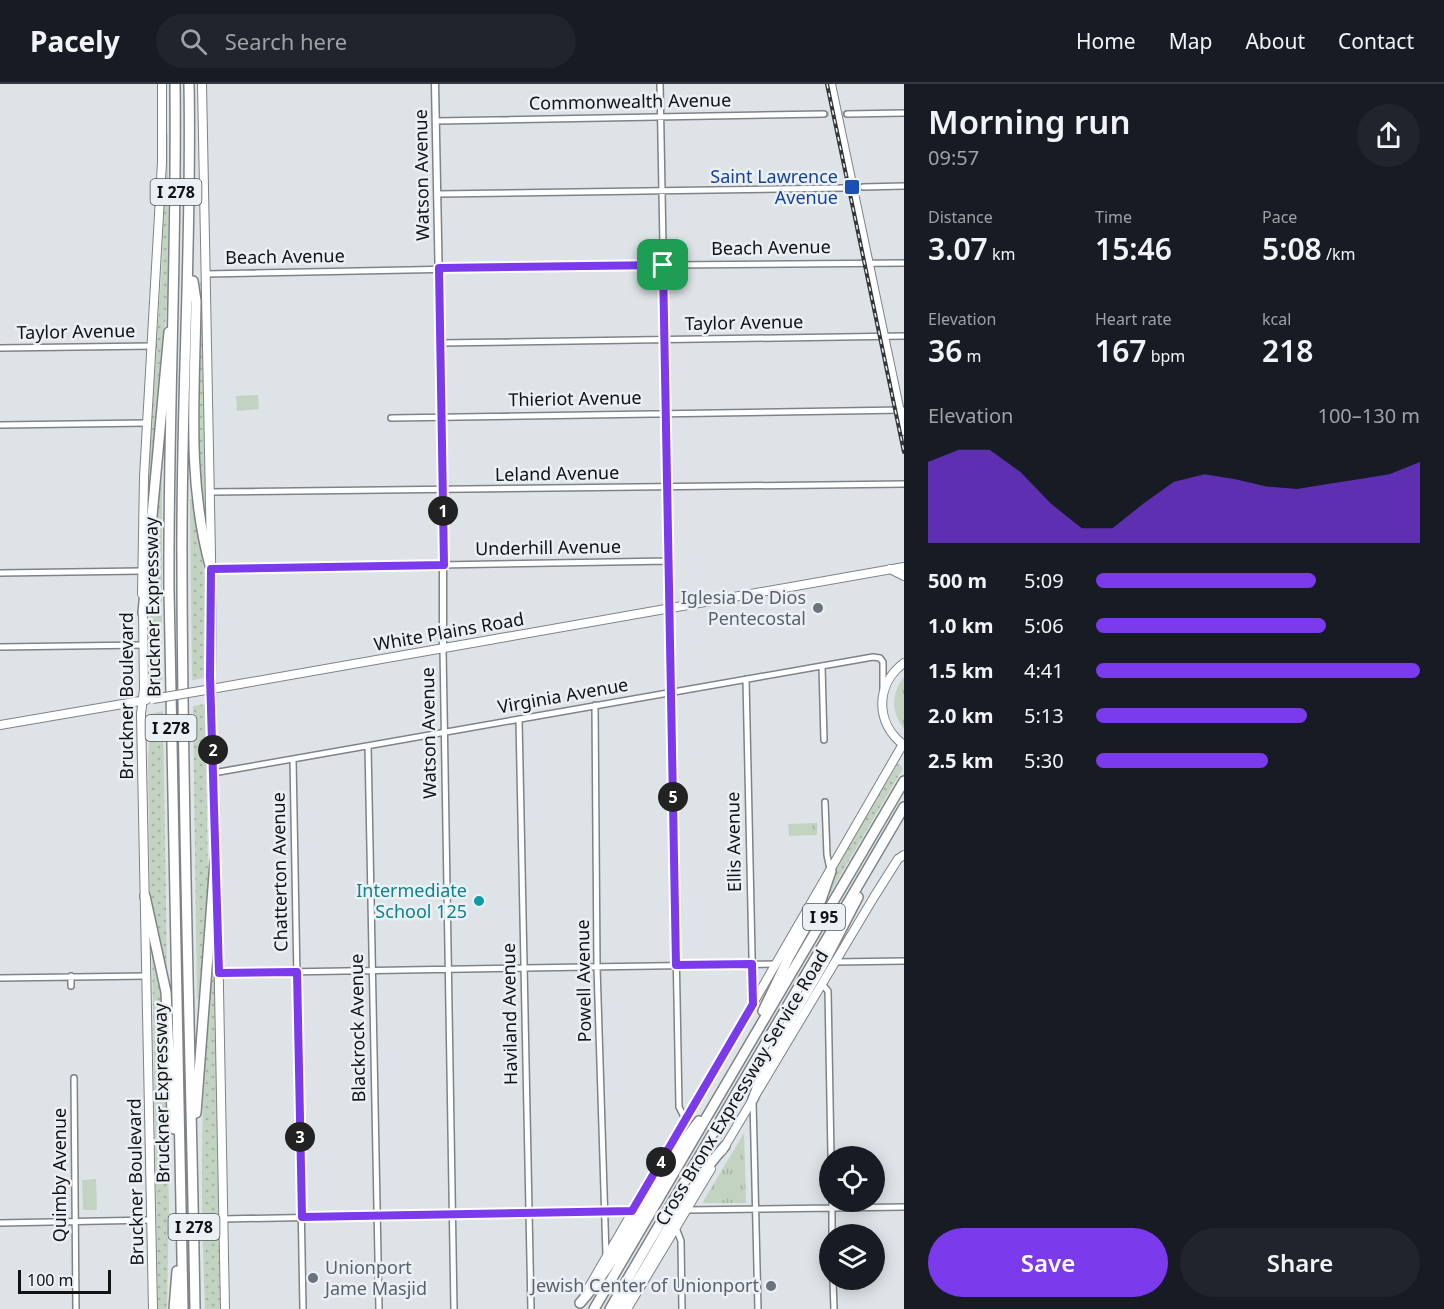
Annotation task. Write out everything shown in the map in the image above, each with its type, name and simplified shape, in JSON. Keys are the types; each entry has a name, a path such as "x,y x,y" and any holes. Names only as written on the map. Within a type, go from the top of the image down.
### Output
{"highway":[{"name":"Bruckner Expressway","path":"176,84 175,301 169,555 178,1155 183,1309"},
{"name":"Bruckner Expressway","path":"189,84 189,258 183,429 182,556 195,1309"},
{"path":"189,258 196,301 194,478 211,569"},
{"path":"143,613 166,345 175,301"},
{"name":"I 95","path":"594,1309 904,781"},
{"name":"I 95","path":"610,1309 904,807"},
{"path":"753,1099 768,1059 828,955 896,821"},
{"path":"192,1145 199,1089 215,861"},
{"path":"744,1054 785,966 821,900 831,871"},
{"path":"145,896 166,992 172,1112 178,1155"},
{"path":"578,1306 608,1267 677,1151 721,1093"},
{"path":"618,1309 638,1280 695,1182 725,1146"},
{"path":"174,1309 181,1224"}],"main road":[{"name":"Bruckner Boulevard","path":"153,1309 141,714 143,613 141,571 162,162 162,84"},
{"path":"202,84 210,492 211,689 225,1309"},
{"path":"831,84 883,336 902,410 904,432"},
{"name":"White Plains Road","path":"0,725 904,567"},
{"path":"890,569 904,576"},
{"path":"904,663 890,676 882,696 882,710 886,723 893,735 904,745"},
{"name":"Cross Bronx Expressway Service Road","path":"578,1306 904,745"},
{"name":"Cross Bronx Expressway Service Road","path":"627,1309 835,962 898,859 904,855"}],"street":[{"name":"Watson Avenue","path":"435,84 454,1309"},
{"path":"660,84 679,1107 686,1120"},
{"path":"848,114 904,112"},
{"name":"Commonwealth Avenue","path":"436,121 824,114"},
{"path":"863,187 904,186"},
{"path":"438,195 843,188"},
{"name":"Beach Avenue","path":"206,274 439,268 904,263"},
{"name":"Taylor Avenue","path":"440,343 904,336"},
{"name":"Taylor Avenue","path":"0,348 153,346"},
{"name":"Thieriot Avenue","path":"391,418 902,410"},
{"path":"0,425 147,423"},
{"name":"Leland Avenue","path":"210,492 904,484"},
{"name":"Underhill Avenue","path":"211,569 669,561"},
{"path":"0,573 141,571"},
{"path":"0,647 143,645"},
{"name":"Virginia Avenue","path":"213,773 873,657 880,658 884,664 882,696"},
{"path":"822,666 824,740"},
{"name":"Ellis Avenue","path":"746,679 753,1004"},
{"name":"Powell Avenue","path":"595,705 597,967 606,1256"},
{"name":"Haviland Avenue","path":"519,719 531,1309"},
{"name":"Blackrock Avenue","path":"368,746 379,1309"},
{"name":"Chatterton Avenue","path":"293,759 303,1309"},
{"path":"825,802 826,855 831,871"},
{"path":"835,962 904,961"},
{"path":"219,973 776,964"},
{"path":"71,976 71,986"},
{"path":"0,978 147,976"},
{"path":"822,984 828,992 831,1146"},
{"name":"Quimby Avenue","path":"74,1077 76,1309"},
{"path":"753,1099 758,1309"},
{"path":"687,1210 819,1205"},
{"path":"885,1206 904,1207"},
{"path":"223,1219 632,1211"},
{"path":"0,1223 152,1220"},
{"path":"676,1228 681,1241 682,1309"},
{"path":"833,1290 834,1309"}],"green space":[{"path":"166,134 168,134 168,293 148,509 146,509 162,264"},
{"path":"200,281 202,282 207,511 203,511 196,470"},
{"path":"258,395 259,409 237,411 236,396"},
{"path":"159,477 162,487 162,685 151,687 149,572"},
{"path":"190,499 193,499 208,608 205,678 192,680"},
{"path":"904,677 904,729 897,716 894,703 897,690"},
{"path":"205,704 208,874 201,999 197,999 193,706"},
{"path":"163,711 167,970 165,970 150,892 148,759 151,714"},
{"path":"898,763 903,768 826,900 838,864"},
{"path":"817,823 817,835 789,836 788,824"},
{"path":"152,950 155,955 162,996 169,1203 167,1309 158,1309"},
{"path":"214,950 220,1309 205,1309 202,1129 206,1039"},
{"path":"744,1133 746,1203 703,1203 704,1200"},
{"path":"96,1179 97,1210 83,1210 82,1180"}],"tunnel":[{"path":"824,114 847,114"},
{"path":"843,188 863,187"}],"railway":[{"path":"827,84 904,452"}],"place":[{"name":"Saint Lawrence Avenue","path":"852,187"},
{"name":"Iglesia De Dios Pentecostal","path":"818,608"},
{"name":"Intermediate School 125","path":"479,901"},
{"name":"Unionport Jame Masjid","path":"313,1278"},
{"name":"Jewish Center of Unionport","path":"771,1286"}],"route":[{"path":"663,265 676,965 752,964 753,1004 632,1211 302,1217 297,972 219,973 210,676 211,569 444,565 439,268 663,265"}]}
